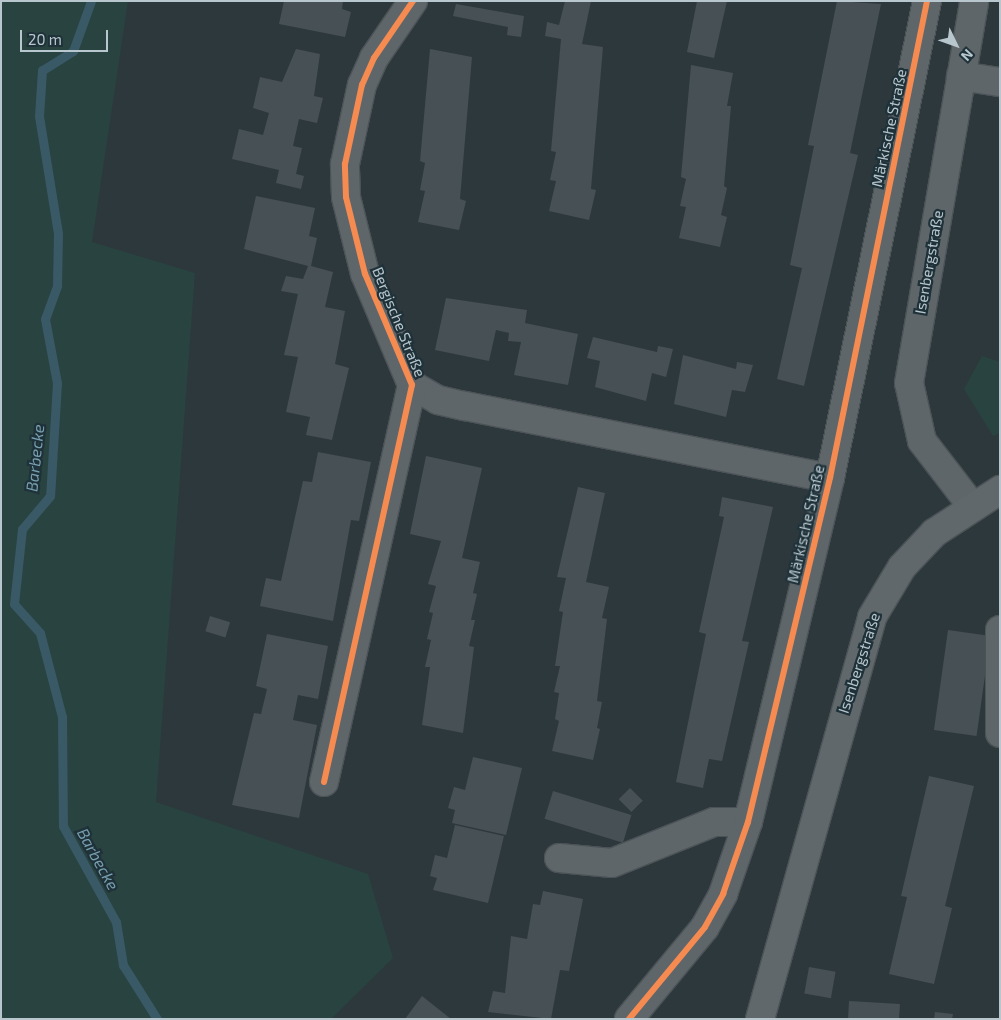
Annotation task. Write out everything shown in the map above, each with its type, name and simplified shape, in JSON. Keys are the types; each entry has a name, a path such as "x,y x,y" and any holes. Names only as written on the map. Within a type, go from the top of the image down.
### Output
{"main road":[{"path":"972,506 1000,490"},
{"name":"Isenbergstraße","path":"760,1019 872,616 902,567 934,533 972,506"}],"street":[{"name":"Bergische Straße","path":"324,782 412,385 365,274 346,198 344,164 362,85 374,58 413,1"},
{"name":"Märkische Straße","path":"629,1019 709,919 723,894 748,822 830,478 927,1"},
{"name":"Isenbergstraße","path":"972,506 922,441 909,383 974,1"},
{"path":"961,76 1000,82"},
{"name":"Bergische Straße","path":"412,385 438,400 830,478"},
{"path":"1000,630 1000,733"},
{"path":"559,858 612,863 708,824 748,822"}],"green space":[{"path":"1,1 128,1 92,242 195,273 156,802 368,874 393,958 331,1019 1,1019"},
{"path":"982,356 1000,362 1000,433 993,436 964,389"}],"building":[{"path":"284,1 343,1 342,9 351,12 345,37 279,24"},
{"path":"565,1 591,1 582,44 603,47 591,189 596,190 589,220 549,211 556,181 550,180 556,152 551,151 561,39 545,36 547,22 559,25"},
{"path":"697,1 727,1 714,58 687,52"},
{"path":"837,1 881,4 850,153 858,155 804,386 777,379 802,268 790,265 814,146 808,145"},
{"path":"456,4 524,16 521,37 507,35 508,27 453,16"},
{"path":"296,49 320,54 314,96 323,98 317,123 299,119 293,146 302,148 296,174 304,176 301,189 276,183 279,170 232,159 239,129 263,135 269,113 253,108 260,77 282,82"},
{"path":"430,49 472,57 460,199 466,201 459,230 418,222 425,191 420,190 425,163 420,161"},
{"path":"691,65 733,73 727,106 731,106 724,186 727,188 721,215 727,217 720,247 679,238 686,207 680,206 686,179 681,177"},
{"path":"256,196 315,208 309,236 317,238 311,266 333,272 325,307 345,311 335,364 349,368 332,440 306,435 310,417 286,412 298,357 284,355 298,294 281,291 286,276 303,279 308,266 244,249"},
{"path":"446,298 527,310 525,323 578,334 568,385 514,375 521,342 508,341 509,333 496,330 489,361 435,350"},
{"path":"593,337 657,352 658,346 673,349 666,377 652,373 646,401 595,387 600,361 587,358"},
{"path":"683,355 736,369 737,362 753,365 745,392 732,390 726,417 674,404"},
{"path":"318,452 371,462 359,521 351,520 333,621 260,606 266,578 281,581 303,481 312,482"},
{"path":"426,456 482,468 462,558 480,562 473,593 477,594 471,620 475,620 469,646 474,647 463,733 422,725 430,667 425,667 431,640 427,639 433,613 429,612 436,586 428,584 441,541 410,534"},
{"path":"578,487 605,493 586,582 609,587 602,618 607,619 597,701 602,702 597,728 600,729 593,760 552,751 559,721 555,719 559,693 554,692 560,666 555,666 563,612 559,611 566,578 557,577"},
{"path":"722,497 773,507 742,641 749,642 722,761 709,759 703,788 676,782 706,634 699,632 724,517 719,516"},
{"path":"210,616 230,622 225,637 205,631"},
{"path":"948,630 991,636 977,736 934,730"},
{"path":"267,634 328,646 318,699 298,695 293,720 317,725 299,818 232,805 254,713 261,714 267,689 256,686"},
{"path":"473,757 522,768 506,835 452,823 455,810 448,808 454,787 465,790"},
{"path":"929,776 974,786 945,906 952,908 934,984 889,974 907,897 901,896"},
{"path":"630,788 643,801 631,812 619,799"},
{"path":"553,791 631,815 623,843 545,819"},
{"path":"455,825 504,836 488,903 433,890 437,878 430,876 435,855 447,858"},
{"path":"543,891 583,899 569,971 560,970 551,1019 488,1012 493,991 505,993 511,936 527,939 533,904 540,905"},
{"path":"809,967 836,972 831,998 804,994"},
{"path":"422,996 451,1019 405,1019"},
{"path":"849,1001 900,1004 899,1019 848,1019"},
{"path":"935,1012 953,1014 952,1019 934,1019"}],"waterway":[{"name":"Barbecke","path":"91,1 73,51 42,70 39,116 58,233 57,286 45,319 57,383 50,496 22,529 14,604 40,633 62,717 63,826 116,922 123,965 157,1019"}],"cycle path":[{"path":"324,782 412,385 365,274 346,197 345,164 362,85 374,58 413,1"},
{"path":"629,1019 705,927 723,894 748,822 830,478 927,1"}]}
